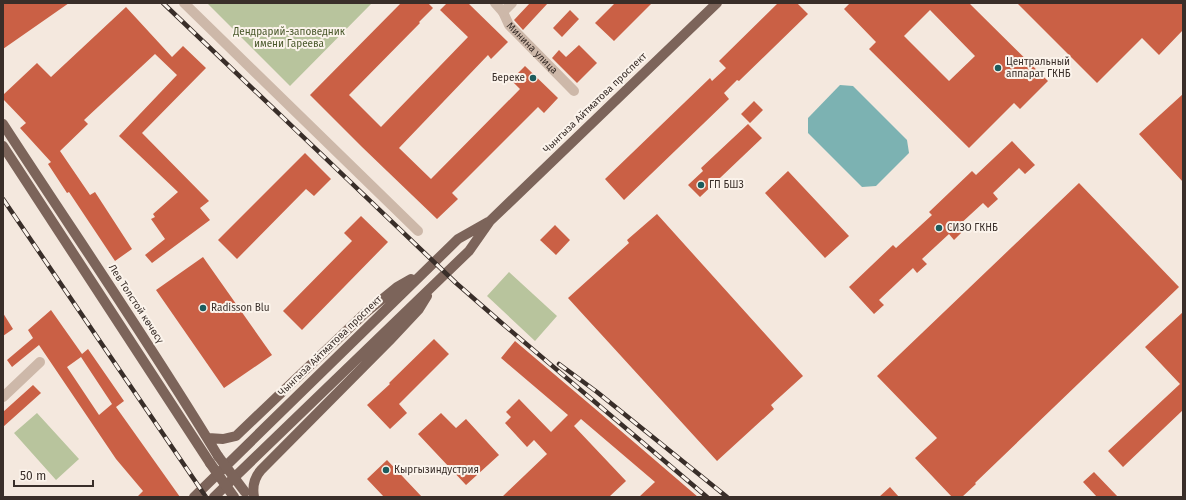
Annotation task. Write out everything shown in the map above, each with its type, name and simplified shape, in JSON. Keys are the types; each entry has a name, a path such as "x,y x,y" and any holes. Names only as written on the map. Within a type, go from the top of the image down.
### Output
{"main road":[{"name":"Чынгыза Айтматова проспект","path":"214,497 469,251 490,221 717,3"},
{"name":"Лев Толстой көчөсү","path":"3,124 108,282 218,456 249,495"},
{"path":"3,146 210,463 234,497"},
{"name":"Чынгыза Айтматова проспект","path":"194,497 458,239 490,221"},
{"path":"208,438 223,439 236,436 364,314 397,287 422,273"},
{"path":"249,495 255,477 261,470 419,309 434,285"}],"street":[{"path":"184,3 418,231"},
{"name":"Минина улица","path":"495,3 503,12 509,25 574,91"},
{"path":"503,12 512,3"},
{"path":"3,398 40,362"}],"green space":[{"name":"Дендрарий-заповедник имени Гареева","path":"207,3 372,3 290,86"},
{"path":"509,272 557,316 535,341 487,296"},
{"path":"37,413 79,459 56,480 14,433"}],"water":[{"path":"840,85 853,86 907,140 909,153 876,186 862,187 808,133 808,118"}],"building":[{"path":"3,3 69,3 3,49"},
{"path":"401,3 428,3 433,8 349,95 381,127 468,37 440,10 447,3 468,3 508,42 491,59 488,55 399,148 431,179 520,89 511,80 525,66 558,98 544,113 538,107 452,193 458,199 437,219 310,95"},
{"path":"530,3 548,3 523,30 514,20"},
{"path":"615,3 652,3 614,41 595,23"},
{"path":"778,3 797,3 808,14 739,81 737,80 724,93 729,99 624,200 605,179 710,78 712,81 726,68 719,61"},
{"name":"Центральный аппарат ГКНБ","path":"850,3 969,3 1048,81 1020,109 1014,103 969,148 869,49 876,42 844,9","holes":["930,10 975,56 949,81 904,36"]},
{"path":"1017,3 1183,3 1183,30 1159,55 1142,38 1097,83"},
{"path":"126,7 172,57 183,46 206,68 142,133 209,201 200,208 210,220 152,263 145,255 165,239 151,219 155,217 153,214 178,192 119,136 177,75 155,54 84,120 88,124 60,151 90,195 95,192 132,249 115,261 69,192 67,193 48,164 51,162 20,128 26,123 3,99 3,95 37,63 51,77"},
{"path":"570,10 579,19 562,37 553,28"},
{"path":"579,45 597,63 577,83 552,58 559,50 566,57"},
{"path":"1183,94 1183,182 1139,134"},
{"path":"754,101 763,110 750,123 741,114"},
{"path":"748,124 762,138 700,197 688,185 703,171 701,168"},
{"name":"СИЗО ГКНБ","path":"1012,141 1035,165 1025,174 1019,168 993,193 998,199 988,208 983,203 958,226 963,231 954,240 949,234 922,259 927,264 917,273 913,268 879,300 884,305 874,314 849,287 893,245 896,248 932,215 929,212 972,171 976,175"},
{"path":"305,153 331,179 314,196 306,189 237,259 218,240"},
{"path":"788,171 849,236 825,258 765,193"},
{"path":"1079,183 1179,287 962,497 952,497 915,458 937,438 877,376"},
{"path":"657,214 803,376 771,405 774,409 717,461 568,298 629,243 627,240"},
{"path":"361,216 388,242 302,330 283,311 352,241 344,233"},
{"path":"555,225 570,240 556,255 540,240"},
{"name":"Radisson Blu","path":"203,257 272,355 224,388 156,290"},
{"path":"51,310 82,354 88,349 124,401 116,407 180,497 137,497 143,491 116,459 39,345 12,367 7,360 33,338 28,330","holes":["81,357 112,404 99,415 67,367"]},
{"path":"1183,312 1183,410 1123,467 1108,451 1180,384 1145,347"},
{"path":"3,313 13,329 3,336"},
{"path":"434,339 449,354 399,404 407,413 390,429 367,405"},
{"path":"515,341 698,497 639,497 655,482 581,419 574,426 626,481 609,497 502,497 547,454 534,440 527,447 505,423 511,417 506,412 519,399 551,432 568,415 501,358"},
{"path":"33,385 41,393 3,427 3,412"},
{"path":"441,413 456,428 466,419 499,455 466,485 418,434"},
{"name":"Кыргызиндустрия","path":"387,460 422,497 384,497 367,479"},
{"path":"1094,472 1118,497 1097,497 1083,482"},
{"path":"890,487 899,497 879,497"}],"railway":[{"path":"163,3 456,283 707,497"},
{"path":"3,199 206,497"},
{"path":"559,364 597,392 727,497"}],"place":[{"name":"Центральный аппарат ГКНБ","path":"998,68"},
{"name":"Береке","path":"533,78"},
{"name":"ГП БШЗ","path":"701,185"},
{"name":"СИЗО ГКНБ","path":"939,228"},
{"name":"Radisson Blu","path":"203,308"},
{"name":"Кыргызиндустрия","path":"386,470"}]}
